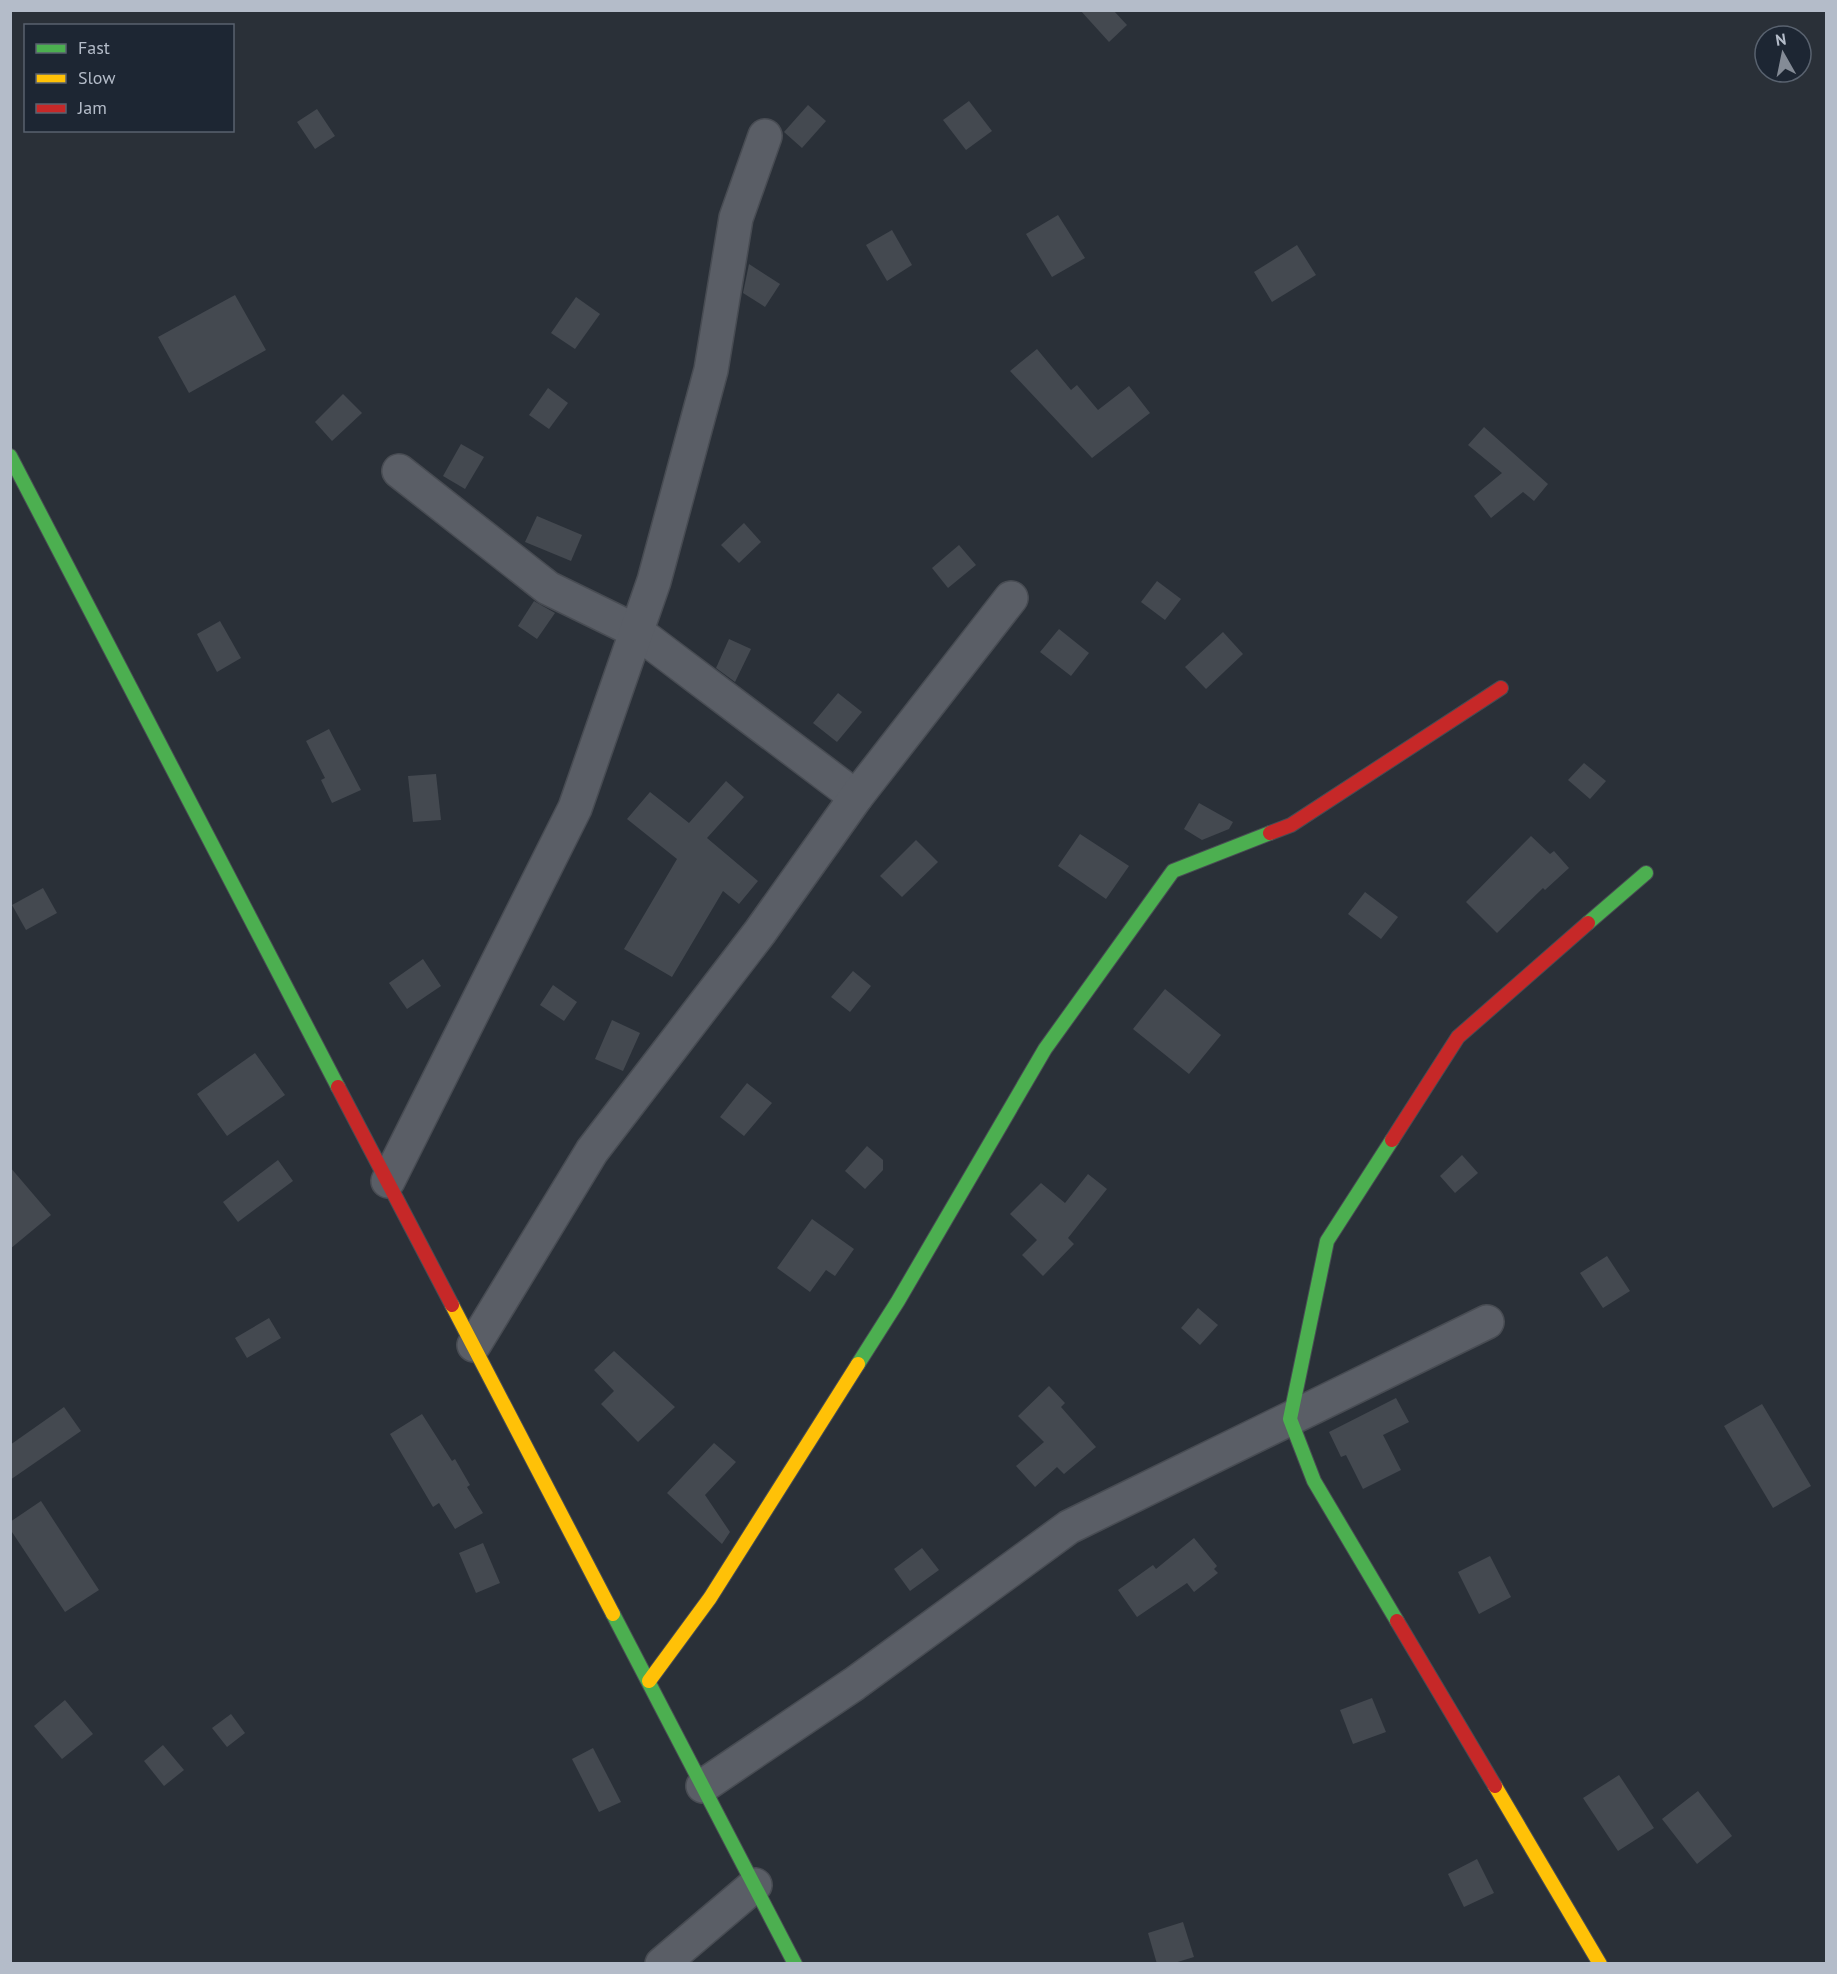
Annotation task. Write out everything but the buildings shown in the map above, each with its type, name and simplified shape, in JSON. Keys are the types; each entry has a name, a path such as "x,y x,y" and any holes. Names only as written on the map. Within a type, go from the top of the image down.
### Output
{"street":[{"path":"388,1180 575,808 654,581 711,370 736,218 765,135"},
{"path":"10,456 795,1964"},
{"path":"399,471 548,588 636,631 855,797"},
{"path":"474,1345 592,1151 760,932 855,797 1011,598"},
{"path":"648,1681 710,1598 898,1302 1045,1049 1173,871 1291,825 1501,688"},
{"path":"1600,1964 1314,1481 1290,1419 1327,1241 1458,1037 1646,873"},
{"path":"703,1786 854,1684 1069,1527 1486,1322"},
{"path":"662,1964 754,1885"}],"traffic: fast":[{"path":"10,456 338,1087"},
{"path":"858,1364 898,1301 1045,1049 1173,871 1270,833"},
{"path":"1588,923 1646,873"},
{"path":"1392,1140 1327,1241 1290,1419 1314,1481 1397,1621"},
{"path":"613,1614 795,1964"}],"traffic: slow":[{"path":"452,1305 613,1614"},
{"path":"649,1681 710,1598 858,1364"},
{"path":"1495,1786 1600,1964"}],"traffic: jam":[{"path":"1270,833 1291,825 1501,688"},
{"path":"1392,1140 1458,1037 1588,923"},
{"path":"338,1087 452,1305"},
{"path":"1397,1621 1495,1786"}]}
